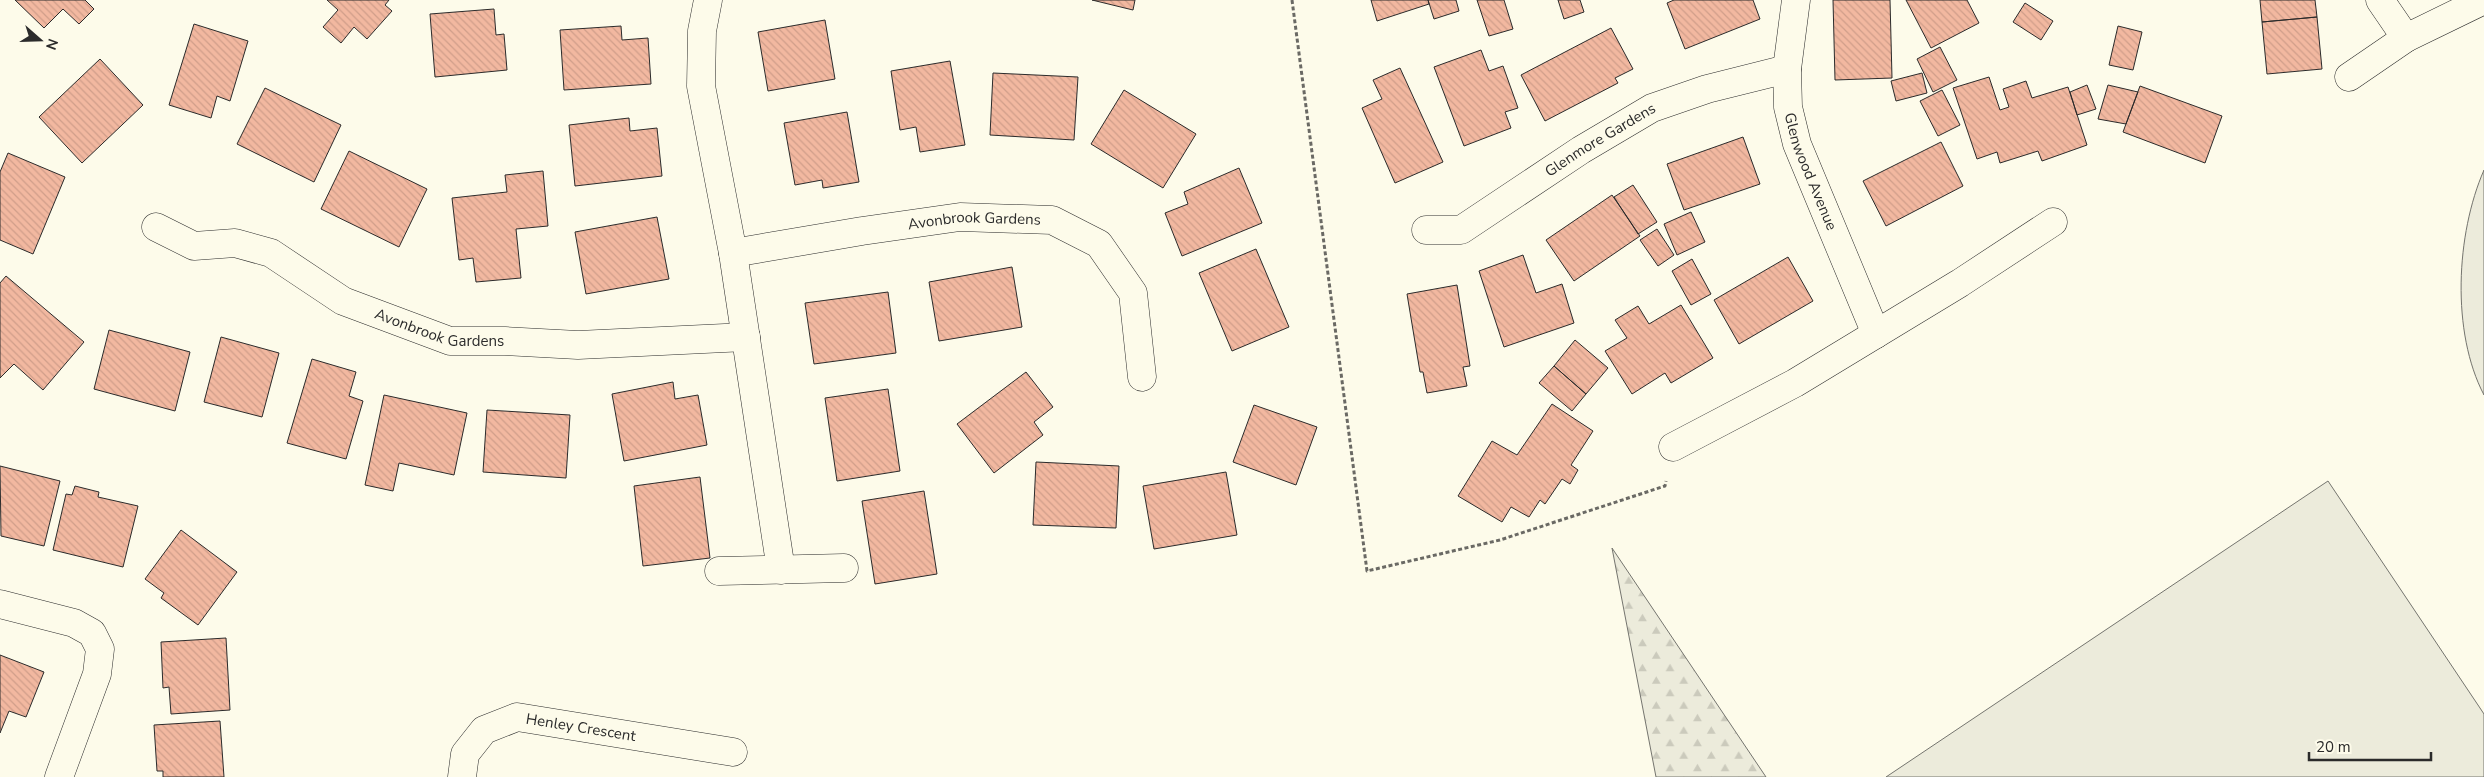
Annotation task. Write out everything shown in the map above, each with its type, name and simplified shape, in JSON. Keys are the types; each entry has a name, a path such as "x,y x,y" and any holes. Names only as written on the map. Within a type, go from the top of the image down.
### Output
{"street":[{"path":"708,0 702,31 701,86 733,253 781,570"},
{"name":"Glenwood Avenue","path":"1796,0 1787,69 1788,107 1797,144 1876,334"},
{"path":"2380,0 2406,38"},
{"path":"2349,77 2406,38 2484,0"},
{"name":"Glenmore Gardens","path":"1426,230 1462,230 1581,150 1652,108 1707,89 1787,69"},
{"name":"Avonbrook Gardens","path":"733,253 853,232 960,217 1052,220 1099,244 1133,293 1142,377"},
{"path":"1673,447 1795,383 2054,222"},
{"name":"Avonbrook Gardens","path":"156,227 194,246 235,243 271,252 343,301 450,341 505,341 578,345 746,337"},
{"path":"719,571 844,568"},
{"path":"0,604 74,623 92,633 100,649 97,674 59,777"},
{"name":"Henley Crescent","path":"462,777 465,754 484,730 517,716 733,752"}],"path":[{"path":"1292,0 1367,572 1500,540 1665,486 1673,447"}],"green space":[{"path":"2484,170 2484,395 2473,370 2466,342 2462,313 2461,283 2468,223"},
{"path":"2328,481 2484,714 2484,777 1886,777"},
{"path":"1612,548 1766,777 1656,777"}],"building":[{"path":"15,0 85,0 94,9 79,24 63,9 44,28"},
{"path":"327,0 389,0 385,5 392,11 367,39 354,27 341,43 323,27 338,10"},
{"path":"1092,0 1135,0 1133,10"},
{"path":"1371,0 1428,0 1429,4 1377,21"},
{"path":"1428,0 1456,0 1459,11 1434,19"},
{"path":"1477,0 1504,0 1513,29 1489,36"},
{"path":"1558,0 1580,0 1584,12 1564,19"},
{"path":"1674,0 1753,0 1760,19 1685,49 1667,3"},
{"path":"1833,0 1890,0 1892,78 1835,80"},
{"path":"1906,0 1967,0 1979,23 1931,48"},
{"path":"2260,0 2315,0 2317,17 2262,22"},
{"path":"2025,3 2053,21 2041,40 2013,22"},
{"path":"494,9 496,35 504,34 507,70 435,77 430,14"},
{"path":"2317,17 2322,69 2267,74 2262,22"},
{"path":"825,20 835,79 768,91 758,32"},
{"path":"194,24 248,41 230,101 217,96 211,118 169,105"},
{"path":"621,26 622,40 648,38 651,84 564,90 560,30"},
{"path":"2118,26 2142,32 2133,70 2109,65"},
{"path":"1611,28 1633,69 1615,78 1618,83 1545,121 1521,75"},
{"path":"1940,47 1957,80 1933,92 1917,59"},
{"path":"1481,50 1489,71 1503,66 1518,108 1505,112 1511,128 1464,146 1434,67"},
{"path":"100,59 143,105 82,163 39,117"},
{"path":"950,61 965,145 920,152 916,127 900,130 891,71"},
{"path":"1400,68 1443,162 1395,183 1362,108 1382,99 1373,80"},
{"path":"993,73 1078,77 1074,140 990,135"},
{"path":"1922,73 1927,93 1896,101 1891,81"},
{"path":"1989,77 2000,110 2009,107 2003,89 2026,81 2032,98 2068,87 2087,145 2042,161 2038,151 2000,163 1997,152 1977,159 1953,88"},
{"path":"2087,85 2096,109 2077,115 2070,92"},
{"path":"2108,85 2138,92 2126,124 2098,119"},
{"path":"2140,86 2222,116 2205,163 2123,132"},
{"path":"265,88 341,125 314,182 237,144"},
{"path":"1124,90 1196,134 1163,188 1091,144"},
{"path":"1942,90 1960,125 1938,136 1920,101"},
{"path":"847,112 859,182 823,188 822,180 795,185 784,123"},
{"path":"629,118 630,131 657,128 662,176 575,186 569,125"},
{"path":"1743,137 1760,184 1684,210 1667,164"},
{"path":"1941,142 1963,186 1886,226 1863,181"},
{"path":"349,151 427,189 399,247 321,209"},
{"path":"8,153 65,177 33,254 0,240 0,172"},
{"path":"1239,168 1262,223 1182,256 1165,213 1188,204 1184,192"},
{"path":"543,171 548,226 516,229 521,278 476,282 473,258 459,260 452,198 507,192 505,175"},
{"path":"1633,185 1657,222 1638,234 1614,197"},
{"path":"1612,195 1640,236 1574,281 1546,240"},
{"path":"1691,212 1705,242 1677,255 1664,224"},
{"path":"657,217 669,279 586,294 575,232"},
{"path":"1657,229 1674,255 1658,266 1640,240"},
{"path":"1256,249 1289,327 1232,351 1199,273"},
{"path":"1523,255 1536,293 1562,284 1574,323 1504,347 1479,271"},
{"path":"1788,257 1813,301 1739,344 1714,300"},
{"path":"1692,259 1711,294 1691,305 1672,271"},
{"path":"1012,267 1022,327 939,341 929,282"},
{"path":"6,276 84,342 43,390 14,364 0,378 0,283"},
{"path":"1457,285 1470,366 1463,367 1467,386 1427,393 1423,372 1420,372 1407,294"},
{"path":"888,292 896,353 814,364 805,303"},
{"path":"1681,305 1713,358 1671,383 1665,373 1632,394 1605,351 1627,338 1615,320 1638,306 1649,324"},
{"path":"109,330 190,352 175,411 94,389"},
{"path":"221,337 279,353 262,417 204,402"},
{"path":"1575,340 1608,368 1586,394 1554,366"},
{"path":"312,359 356,372 349,396 363,401 346,459 287,443"},
{"path":"1554,366 1586,394 1572,411 1539,383"},
{"path":"1026,372 1053,407 1034,422 1043,435 994,473 957,424"},
{"path":"673,382 675,399 698,395 707,445 624,461 612,394"},
{"path":"888,389 900,471 837,481 825,398"},
{"path":"384,395 467,413 454,475 399,463 393,491 365,485"},
{"path":"1552,404 1593,431 1571,465 1578,470 1570,484 1562,479 1545,504 1540,500 1529,517 1511,507 1502,522 1458,496 1492,441 1517,455"},
{"path":"1254,405 1317,427 1296,485 1233,462"},
{"path":"487,410 570,415 566,478 483,472"},
{"path":"1036,462 1119,466 1116,528 1033,525"},
{"path":"0,466 60,481 44,546 1,536"},
{"path":"1226,472 1237,535 1154,549 1143,486"},
{"path":"700,477 710,558 643,566 634,486"},
{"path":"75,486 99,492 98,497 138,506 123,567 53,550 66,494 72,495"},
{"path":"924,491 937,574 875,584 862,501"},
{"path":"181,530 237,572 198,625 161,598 164,593 145,579"},
{"path":"226,638 230,710 171,714 169,687 163,688 161,642"},
{"path":"0,655 44,672 26,717 9,711 0,733"},
{"path":"220,721 224,777 163,777 163,771 157,771 154,725"}]}
